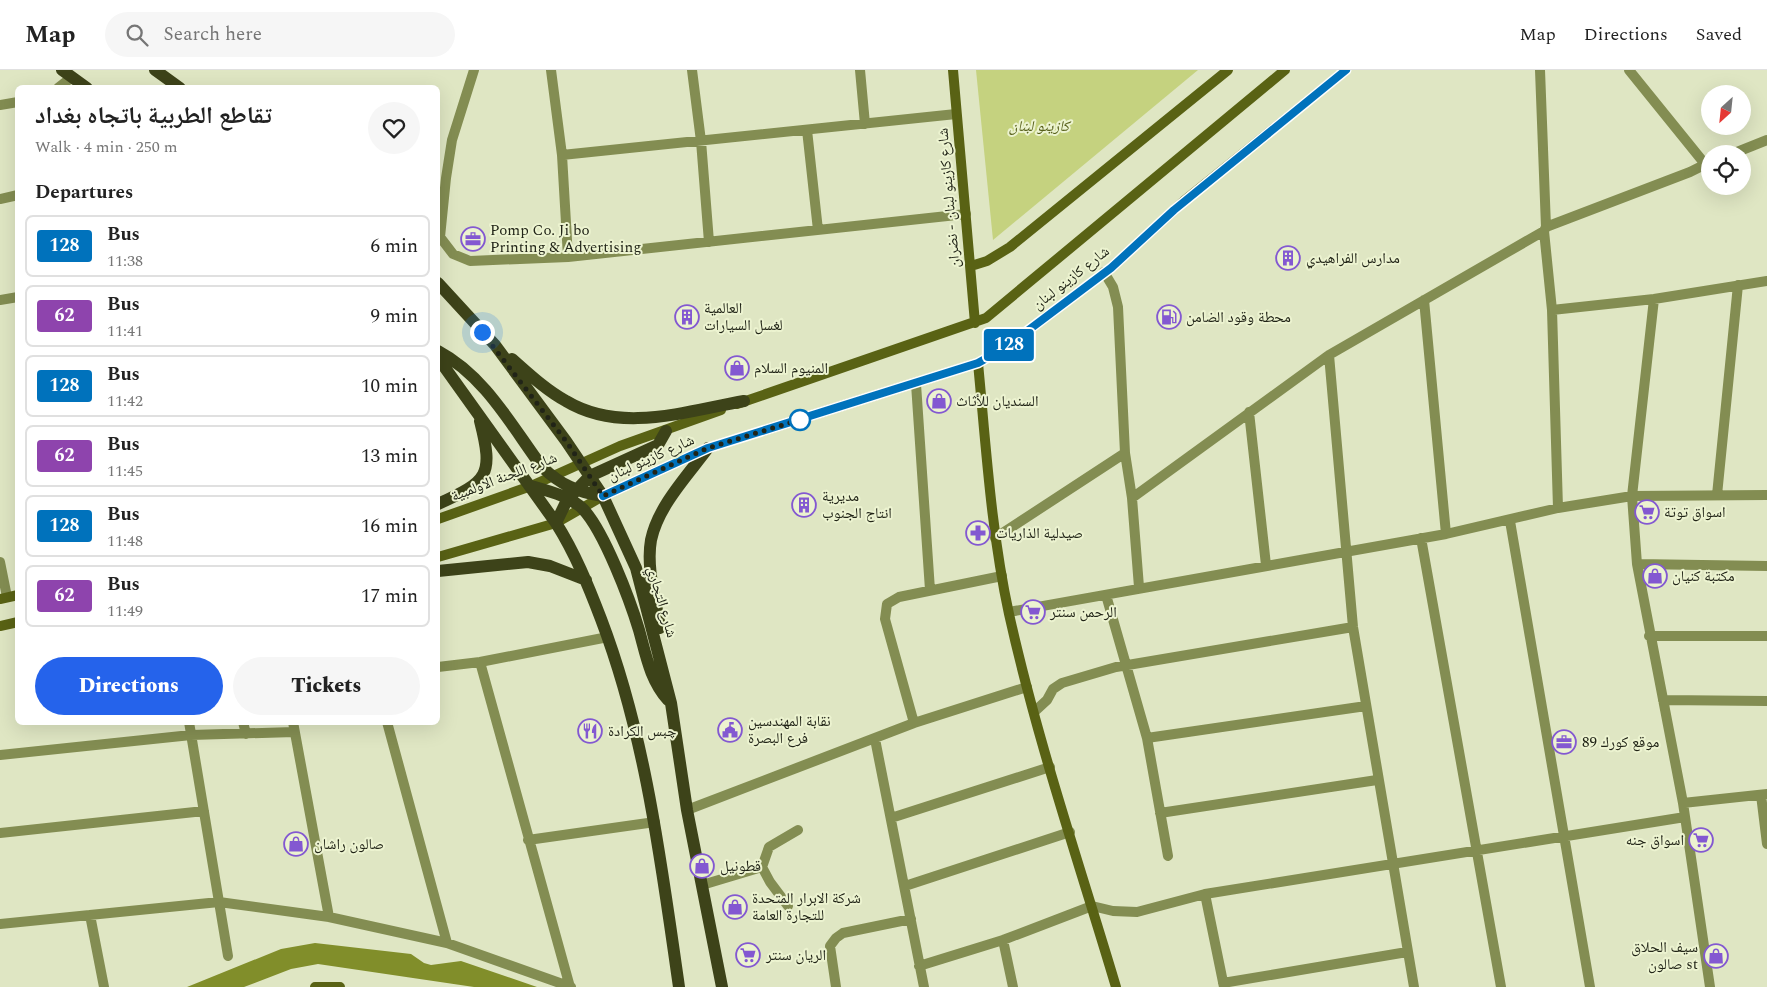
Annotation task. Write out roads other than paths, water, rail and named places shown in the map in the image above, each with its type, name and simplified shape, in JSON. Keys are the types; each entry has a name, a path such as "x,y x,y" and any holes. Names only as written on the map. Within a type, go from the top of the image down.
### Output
{"main road":[{"path":"155,70 176,85"},
{"name":"شارع كازينو لبنان - نضران","path":"953,70 976,323"},
{"path":"970,266 1003,252 1228,70"},
{"name":"شارع كازينو لبنان","path":"581,462 744,401 976,323 997,310 1285,70"},
{"name":"شارع كازينو لبنان","path":"556,523 603,496 708,448 978,363 1006,347 1104,272 1184,201 1346,70"},
{"path":"67,74 83,85"},
{"name":"شارع التجاري","path":"440,285 495,345 581,462 603,496 636,568 671,703 688,810 722,987"},
{"path":"495,345 553,393 578,408 600,416 648,418 744,401"},
{"path":"440,352 453,359 476,378 542,467 583,509 606,548 625,592 654,678 671,703"},
{"path":"440,361 531,486 571,546 608,637 620,669 638,740 655,822 679,987"},
{"path":"978,363 995,538 1009,612 1034,712 1116,987"},
{"path":"440,503 472,488 484,474 488,458 478,414"},
{"path":"440,556 556,523 571,495 590,476 658,445 666,431"},
{"path":"662,666 662,640 650,559 651,541 658,521 672,498 708,448"},
{"name":"شارع اللجنة الاولمبية","path":"440,518 531,486 581,462"},
{"path":"531,486 571,495 603,496"},
{"path":"440,571 528,562 550,566 586,580"},
{"path":"0,626 15,623"},
{"path":"315,987 340,987"}],"street":[{"path":"440,231 452,140 474,70"},
{"path":"551,70 562,155 568,257"},
{"path":"692,70 701,141 709,242"},
{"path":"860,70 865,124"},
{"path":"1540,70 1545,229 1552,310 1558,508"},
{"path":"1629,70 1701,155"},
{"path":"60,85 67,74"},
{"path":"0,105 15,102"},
{"path":"562,155 956,114"},
{"path":"807,130 818,230"},
{"path":"1751,146 1767,140"},
{"path":"1132,498 1329,355 1545,229 1701,166"},
{"path":"0,199 15,196"},
{"path":"440,241 453,254 470,261 568,257 966,214"},
{"path":"1104,272 1113,287 1118,307 1125,454 1132,498 1139,587"},
{"path":"1552,310 1654,299 1767,280"},
{"path":"1717,495 1738,285"},
{"path":"0,300 15,297"},
{"path":"1654,299 1632,496 1637,564 1683,803 1710,987"},
{"path":"1424,300 1446,534"},
{"path":"1329,355 1353,627 1377,780 1395,865 1407,952 1414,987"},
{"path":"916,384 930,590"},
{"path":"1249,412 1266,565"},
{"path":"995,538 1125,454"},
{"path":"1009,612 1139,587 1446,534 1510,521 1558,508 1632,496 1767,495"},
{"path":"1510,521 1590,987"},
{"path":"1421,538 1501,987"},
{"path":"0,562 8,597"},
{"path":"1637,564 1767,566"},
{"path":"914,723 885,619 887,604 899,597 1002,576"},
{"path":"1106,594 1147,738 1168,856"},
{"path":"1034,712 1047,700 1053,689 1062,683 1127,665 1353,627"},
{"path":"1650,636 1767,636"},
{"path":"440,667 480,662 608,637"},
{"path":"480,662 570,987"},
{"path":"688,810 914,723 1027,687"},
{"path":"1663,700 1767,701"},
{"path":"1147,738 1366,706"},
{"path":"189,725 228,956"},
{"path":"244,725 246,734"},
{"path":"388,725 447,943"},
{"path":"0,755 191,735 246,734 293,727 328,917"},
{"path":"875,739 924,987"},
{"path":"891,818 1050,767"},
{"path":"1160,813 1377,780"},
{"path":"1683,803 1764,794 1767,844"},
{"path":"0,833 204,811"},
{"path":"919,966 1002,940 1092,906 1113,911 1136,912 1205,894 1477,852 1685,817"},
{"path":"528,840 655,822"},
{"path":"788,906 770,882 762,867 769,847 798,830"},
{"path":"905,886 1070,832"},
{"path":"702,885 762,867"},
{"path":"1205,894 1224,985 1407,952"},
{"path":"0,924 219,902 328,917 447,943 570,987"},
{"path":"90,915 104,987"},
{"path":"836,987 830,946 836,938 843,933 910,919"},
{"path":"1002,940 1013,987"}],"place":[{"name":"Pomp Co. Ji bo Printing & Advertising","path":"473,239"},
{"name":"مدارس الفراهيدي","path":"1288,258"},
{"name":"العالمية لغسل السيارات","path":"687,317"},
{"name":"محطة وقود الضامن","path":"1169,317"},
{"name":"المنيوم السلام","path":"737,368"},
{"name":"السنديان للأثاث","path":"939,401"},
{"name":"مديرية انتاج الجنوب","path":"804,505"},
{"name":"اسواق توتة","path":"1647,512"},
{"name":"صيدلية الذاريات","path":"978,533"},
{"name":"مكتبة كنيان","path":"1655,576"},
{"name":"الرحمن سنتر","path":"1033,612"},
{"name":"نقابة المهندسين فرع البصرة","path":"730,730"},
{"name":"چبس الكرادة","path":"590,731"},
{"name":"موقع كورك 89","path":"1564,742"},
{"name":"اسواق جنه","path":"1701,840"},
{"name":"صالون راشان","path":"296,844"},
{"name":"قطونيل","path":"702,866"},
{"name":"شركة الابرار المتحدة للتجارة العامة","path":"735,907"},
{"name":"الريان سنتر","path":"748,955"},
{"name":"سيف الحلاق صالون st","path":"1716,956"}],"park label":[{"name":"كازينو لبنان","path":"1039,126"}]}
